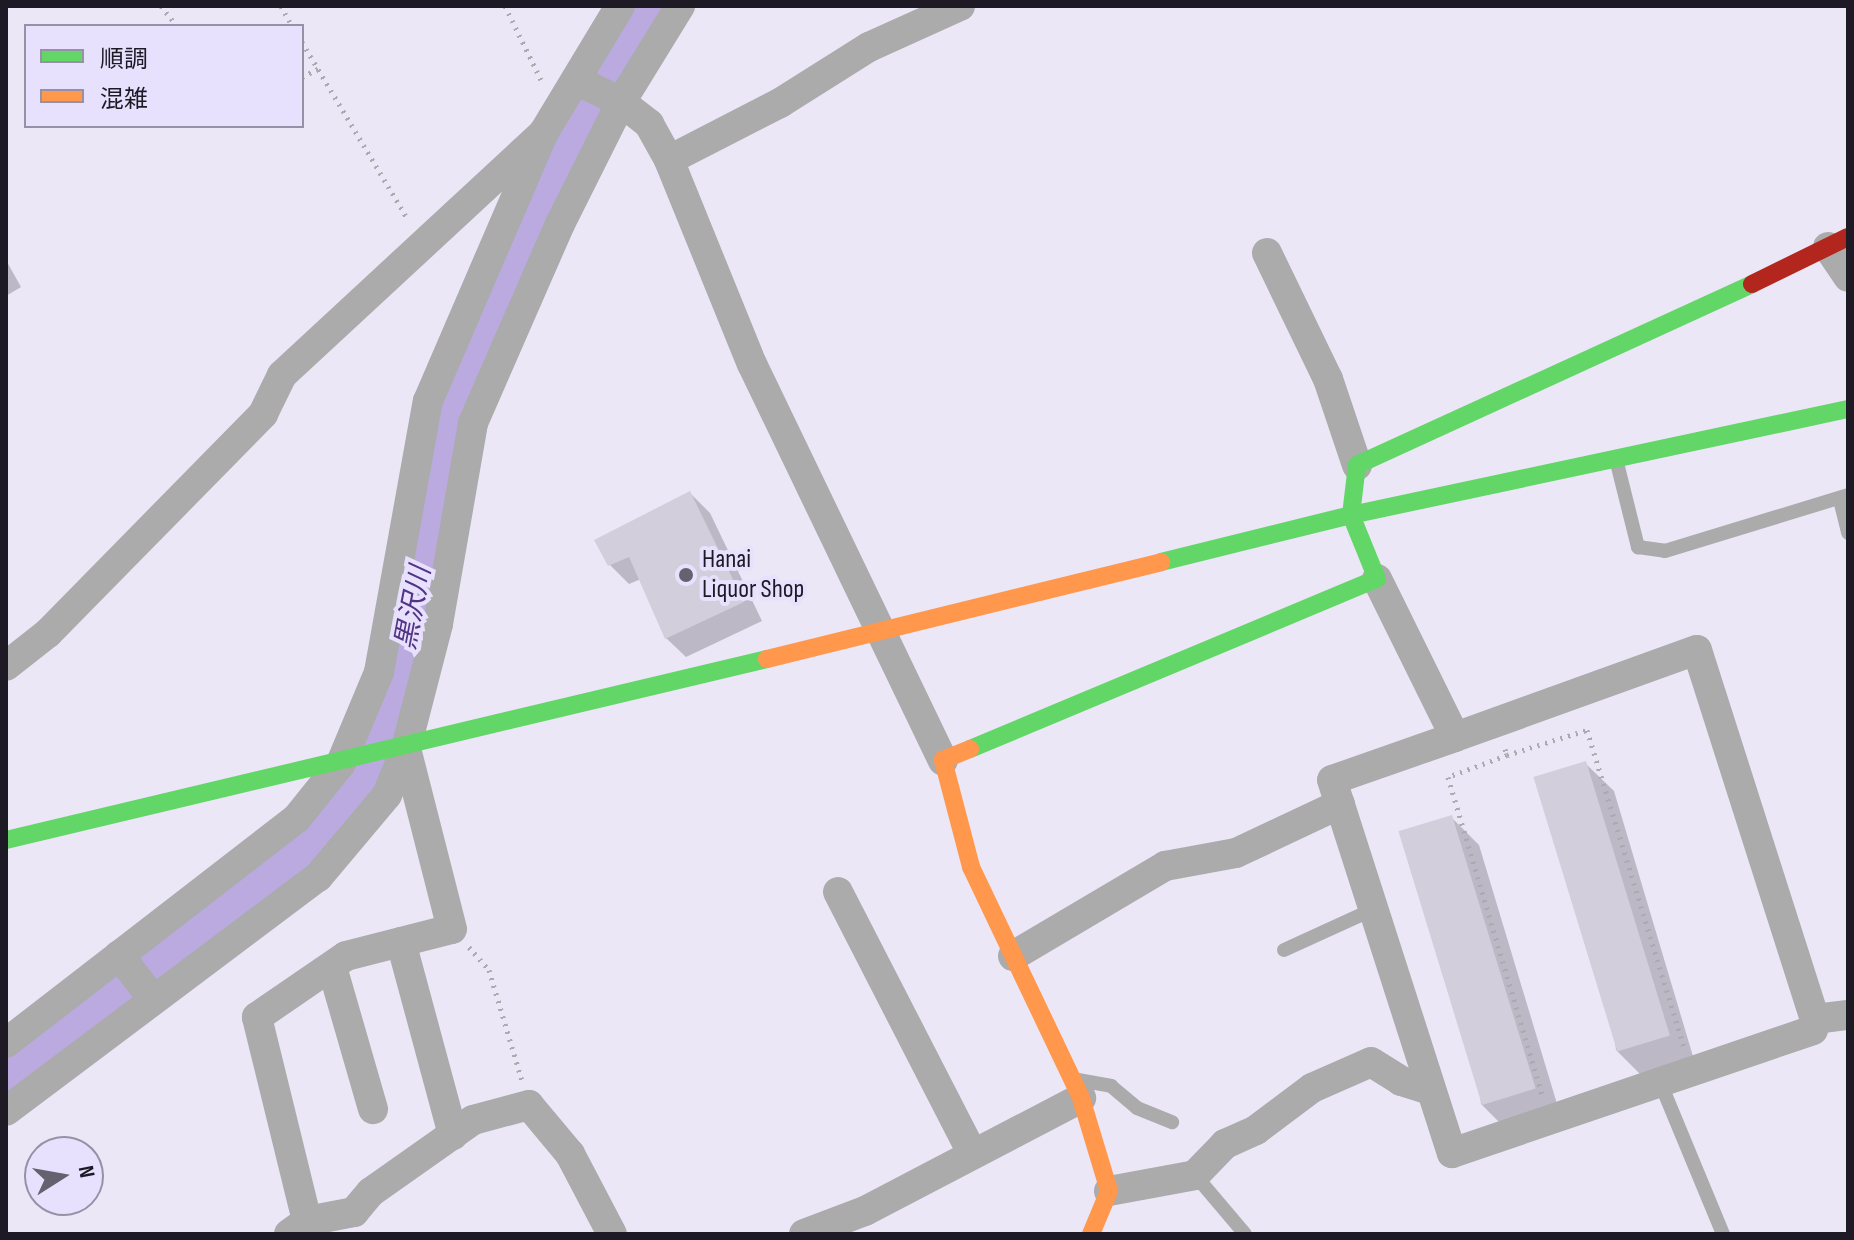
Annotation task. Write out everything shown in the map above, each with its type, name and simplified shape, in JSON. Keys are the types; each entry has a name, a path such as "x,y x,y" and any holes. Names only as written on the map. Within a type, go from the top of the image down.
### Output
{"street":[{"path":"6,1043 136,977 318,877 374,814 406,748 438,624 450,530 473,423 517,322 599,91 620,6"},
{"path":"6,666 48,633 263,414 282,375 552,121 599,91 680,6"},
{"path":"669,160 780,103 869,47 960,6"},
{"path":"599,91 649,124 669,160 752,364 943,760 971,867 1078,1089 1109,1191 1091,1234"},
{"path":"6,1111 297,818 341,763 379,672 411,524 428,401 552,121"},
{"path":"1357,465 1637,341 1838,242 1848,277"},
{"path":"1267,253 1328,379 1357,465 1351,515 1377,579 1455,737"},
{"path":"471,301 517,322"},
{"path":"6,840 406,748 1351,515 1848,409"},
{"path":"411,524 450,530"},
{"path":"943,760 1377,579"},
{"path":"1697,650 1815,1019 1813,1030 1452,1153 1332,780 1497,721 1697,650"},
{"path":"406,748 452,929 346,956 257,1017 298,1228 354,1212 371,1192 473,1120 529,1105 570,1154 612,1234"},
{"path":"1013,956 1165,866 1236,853 1340,804"},
{"path":"838,892 971,1151"},
{"path":"401,942 453,1135"},
{"path":"332,967 373,1109"},
{"path":"1815,1019 1848,1015"},
{"path":"1109,1191 1195,1175 1225,1144 1256,1130 1312,1088 1371,1062 1401,1081 1431,1090"},
{"path":"804,1234 865,1211 1078,1089"}],"lane":[{"path":"1616,459 1638,547 1665,551 1844,497 1848,533"},
{"path":"1284,950 1374,909"},
{"path":"1660,1082 1723,1234"},
{"path":"1078,1089 1111,1086 1137,1108 1172,1122"},
{"path":"1195,1175 1245,1234"}],"path":[{"path":"161,6 175,24"},
{"path":"281,6 291,24"},
{"path":"505,6 552,121"},
{"path":"304,45 422,243"},
{"path":"304,76 318,69"},
{"path":"1497,721 1507,755"},
{"path":"1549,1119 1448,777 1507,755 1587,730 1691,1071"},
{"path":"452,929 489,970 529,1105"}],"building":[{"path":"690,491 744,602 665,639 629,557 608,566 594,540"},
{"path":"1586,761 1670,1035 1617,1052 1533,777"},
{"path":"1452,815 1536,1089 1482,1105 1398,831"}],"waterway":[{"name":"黒沢川","path":"6,1080 280,877 349,811 397,697 447,444 479,356 553,188 650,6"}],"traffic: fast":[{"path":"970,749 1377,579 1351,515 1357,465 1752,284"},
{"path":"1161,562 1351,515 1848,409"},
{"path":"6,840 767,659"}],"traffic: slow":[{"path":"767,659 1161,562"},
{"path":"970,749 943,760 971,867 1081,1098 1109,1191 1091,1234"}],"traffic: jam":[{"path":"1752,284 1848,237"}],"place":[{"name":"Hanai Liquor Shop","path":"686,575"}]}
